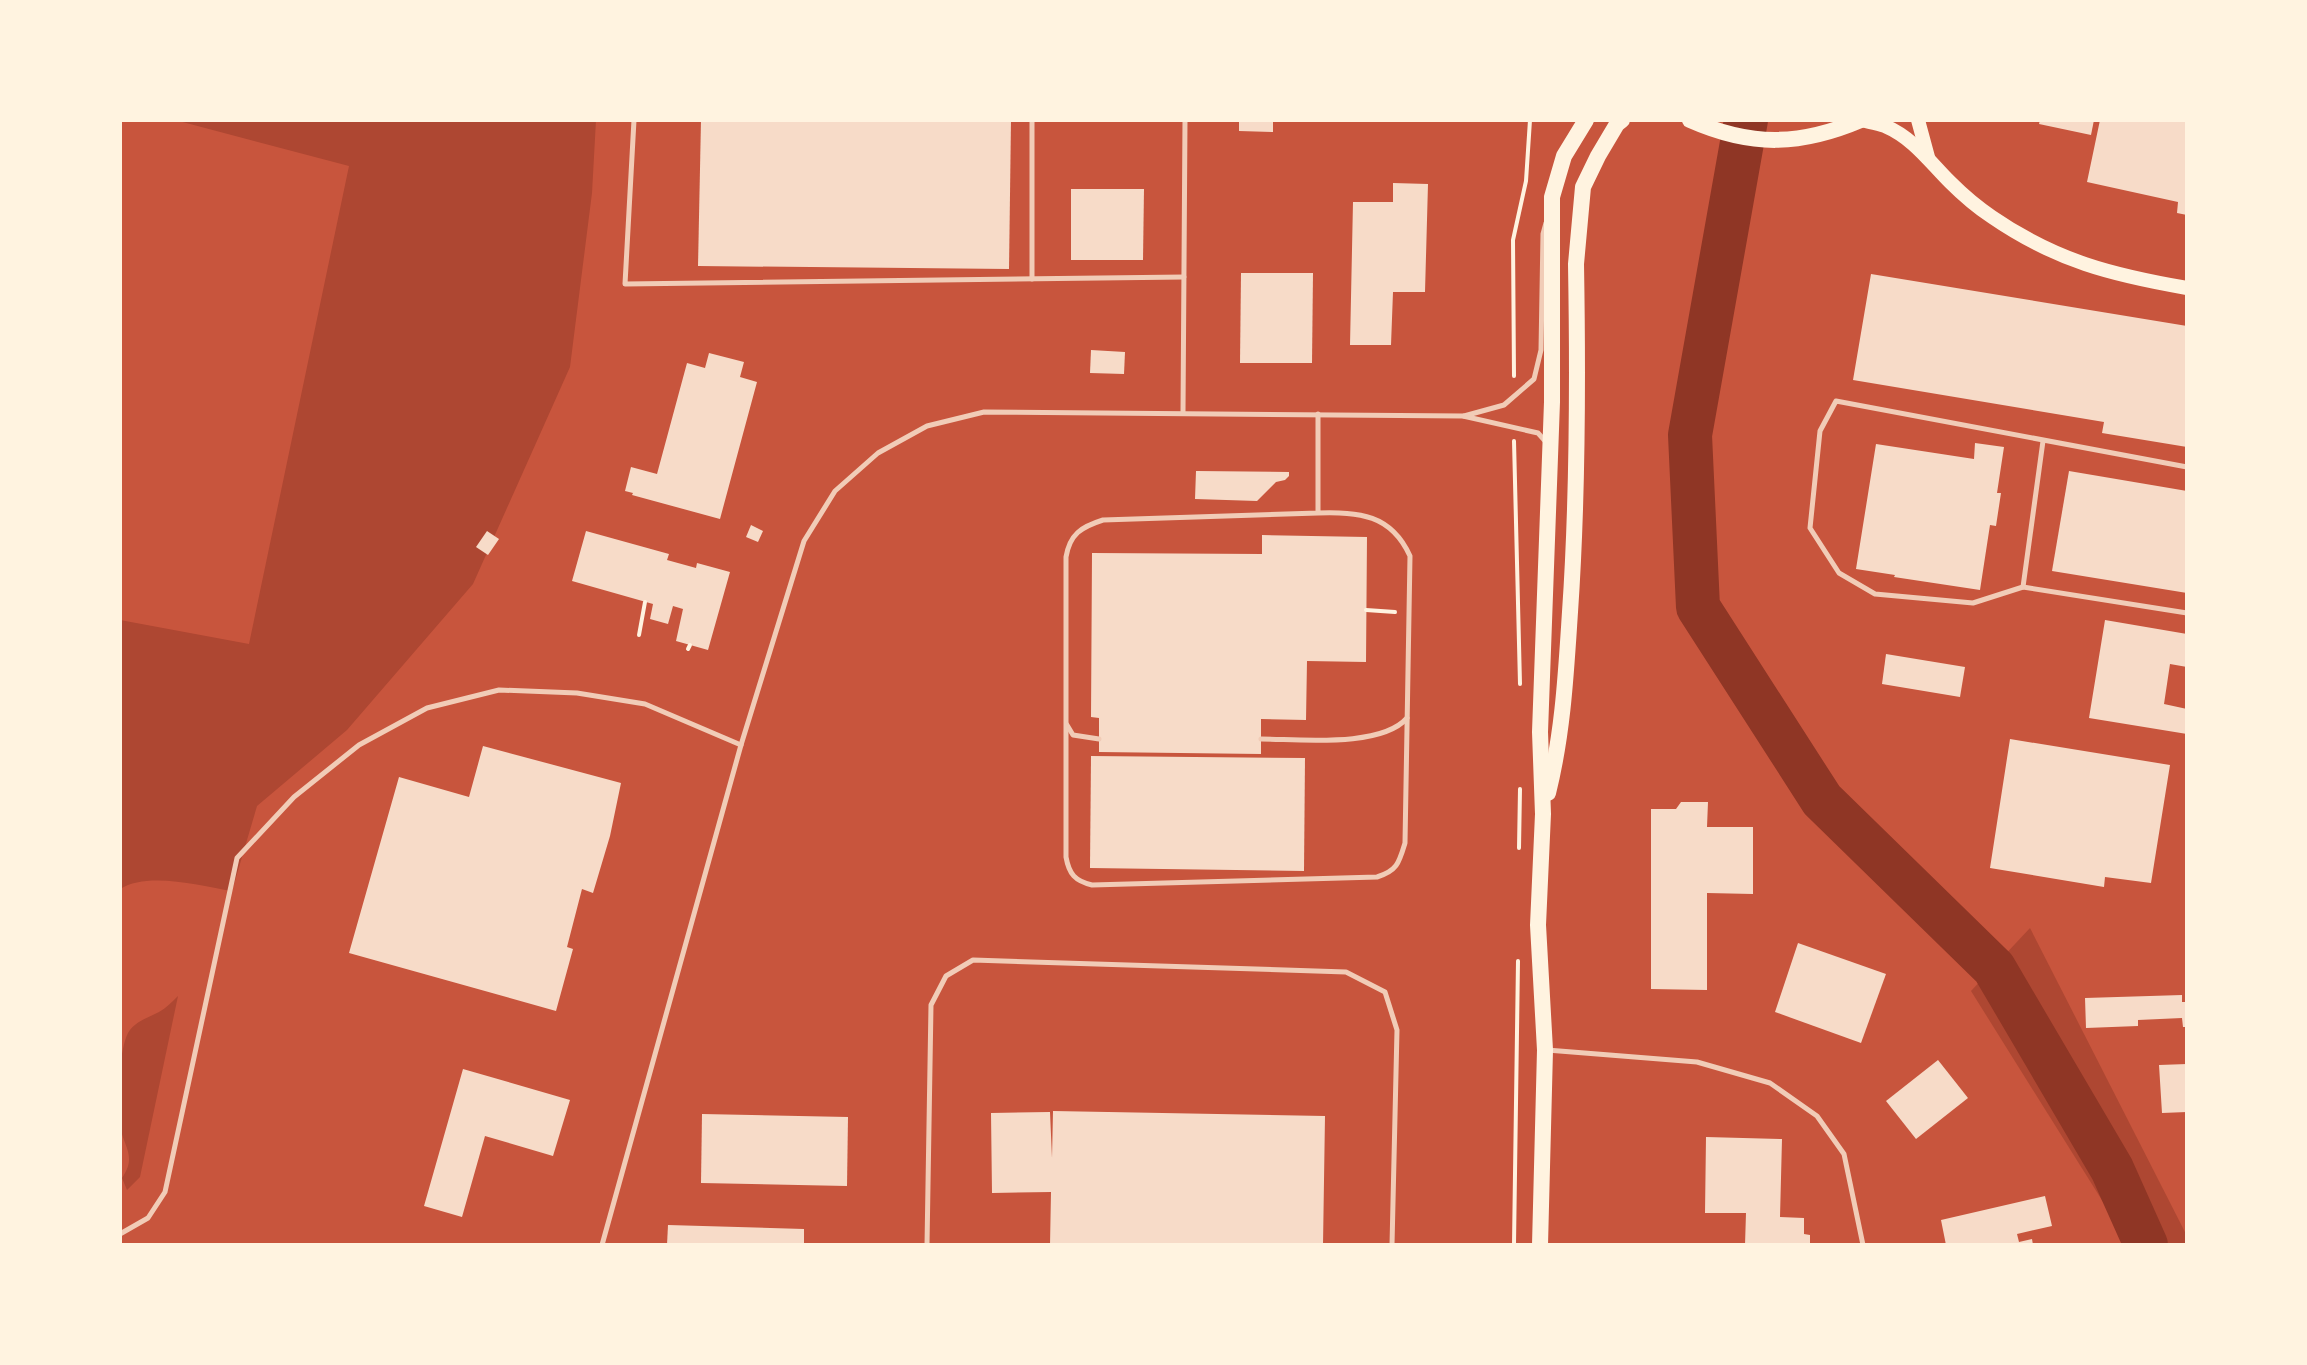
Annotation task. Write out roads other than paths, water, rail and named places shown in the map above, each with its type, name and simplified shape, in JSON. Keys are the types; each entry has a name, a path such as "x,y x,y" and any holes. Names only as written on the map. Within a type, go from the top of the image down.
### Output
{"main road":[{"path":"1540,1245 1545,1050 1538,925 1543,814 1540,732 1551,448 1552,197 1564,156 1586,120"},
{"path":"1543,814 1556,762 1564,710 1575,534 1576,264 1581,198 1598,156 1622,120"},
{"path":"1690,120 1718,132 1750,140 1783,140 1816,135 1861,120 1883,126 1905,137 1991,217 2052,253 2128,278 2187,288"},
{"path":"1918,120 1928,157"}],"lane":[{"path":"634,120 625,284 1184,277"},
{"path":"1032,120 1032,279"},
{"path":"1183,413 1185,120"},
{"path":"1463,416 1504,405 1534,379 1541,350 1543,234 1552,197"},
{"path":"2187,467 1836,401 1820,431 1810,528 1839,573 1875,594 1973,603 2023,587 2187,613"},
{"path":"602,1245 741,745 804,541 835,491 878,453 927,426 984,412 1463,416 1538,433 1551,448"},
{"path":"1318,414 1318,513"},
{"path":"2023,587 2043,441"},
{"path":"1318,513 1354,513 1379,521 1403,541 1410,556 1405,843 1397,865 1390,873 1377,877 1082,883 1069,871 1066,857 1068,543 1074,535 1103,520 1318,513"},
{"path":"120,1234 148,1218 165,1192 237,858 294,797 359,745 427,708 499,690 577,693 645,704 741,745"},
{"path":"1261,739 1365,739 1383,734 1402,724 1408,717"},
{"path":"1066,725 1073,735 1099,739"},
{"path":"927,1245 931,1005 946,976 973,960 1346,972 1385,992 1397,1030 1392,1245"},
{"path":"1545,1050 1697,1062 1770,1083 1817,1116 1844,1154 1863,1245"}],"waterway":[{"path":"1746,120 1690,435 1698,607 1822,800 1994,968 2112,1169 2146,1245"}]}
